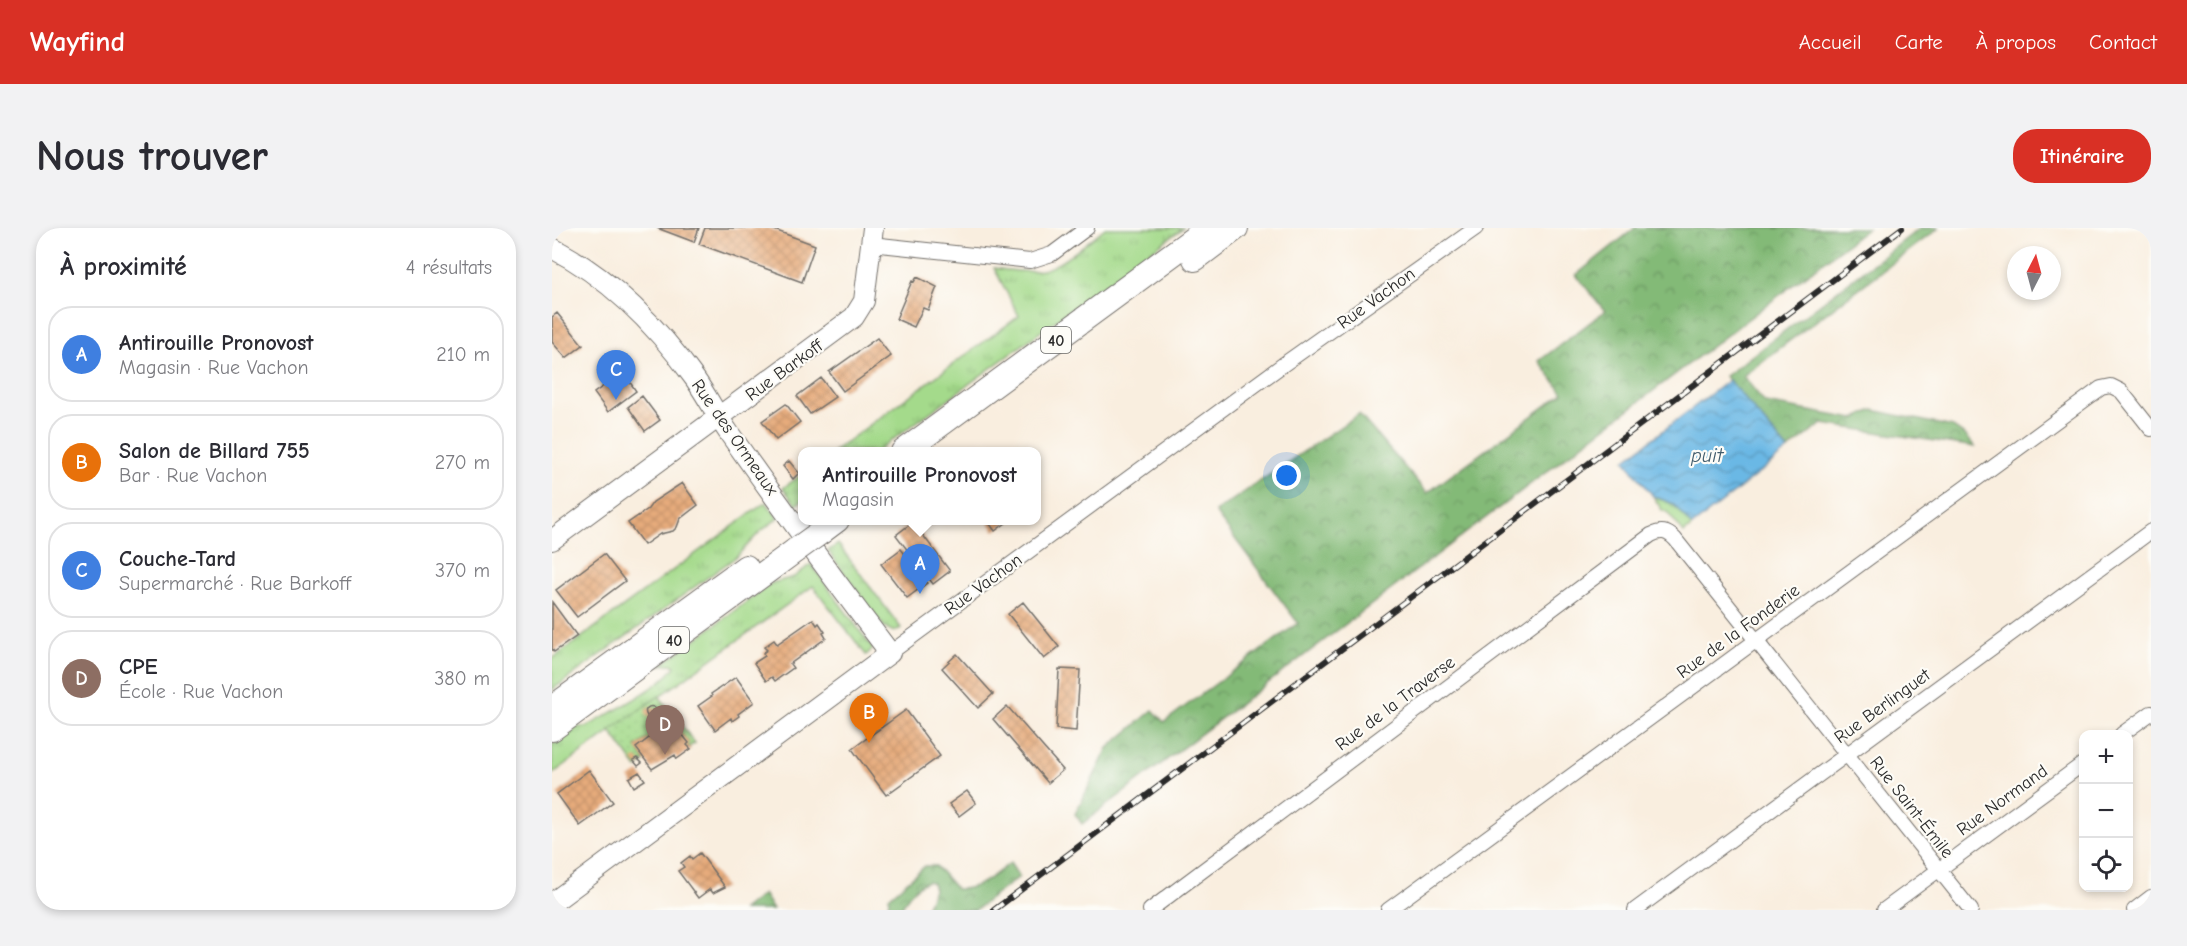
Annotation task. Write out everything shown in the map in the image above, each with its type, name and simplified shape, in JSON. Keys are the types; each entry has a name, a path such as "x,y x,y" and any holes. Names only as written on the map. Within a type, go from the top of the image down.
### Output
{"highway":[{"name":"40","path":"910,447 1208,228"},
{"name":"40","path":"939,447 1236,228"},
{"name":"40","path":"552,708 820,525"},
{"name":"40","path":"552,729 791,544"}],"street":[{"path":"872,236 1030,261 1052,254 1087,228"},
{"name":"Rue Vachon","path":"552,903 1284,364 1476,228"},
{"name":"Rue Barkoff","path":"552,540 855,317 864,301 872,236"},
{"name":"Rue des Ormeaux","path":"552,248 600,279 644,317 675,353 890,653"},
{"name":"Rue de la Fonderie","path":"1388,910 2104,386 2111,386 2121,391 2146,412"},
{"path":"2146,412 2151,429"},
{"name":"Rue Saint-Émile","path":"1664,531 1675,539 1971,910"},
{"name":"Rue de la Traverse","path":"1150,910 1651,535 1664,531"},
{"name":"Rue Berlinguet","path":"1635,910 2151,531"},
{"path":"2128,730 2151,713"},
{"name":"Rue Normand","path":"1884,910 2079,767"},
{"path":"2134,910 2151,897"}],"green space":[{"path":"1105,228 1183,228 882,447 839,447 1019,316 994,268 1018,271 1042,270 1058,264"},
{"path":"1635,228 1868,228 1082,824 1075,814 1108,748 1153,710 1164,722 1298,623 1215,512 1359,414 1427,493 1563,393 1539,361 1605,311 1576,275"},
{"path":"1920,228 1939,228 1743,376 1765,403 1854,419 1873,410 1953,427 1966,436 1975,447 1822,424 1788,450 1725,376"},
{"path":"798,478 798,504 796,505 783,488"},
{"path":"1653,496 1673,504 1692,526 1684,533 1667,512 1662,510"},
{"path":"766,502 778,518 760,532 736,557 552,690 552,659"},
{"path":"838,544 901,628 894,632 884,627 828,551"},
{"path":"811,564 873,649 866,655 813,586 552,774 552,745 577,727 587,727 660,682 675,666 661,665 772,583 794,577"},
{"path":"659,696 695,743 689,747 687,745 689,743 667,715 658,722 662,728 636,747 645,761 637,768 610,731"},
{"path":"1010,863 1019,877 975,910 925,910 934,889 932,883 928,881 912,892 901,910 888,910 889,897 925,866 936,866 956,889 964,889 978,885"},
{"path":"763,894 773,910 743,910"}],"water":[{"name":"puit","path":"1729,380 1788,450 1692,526 1673,504 1653,496 1625,460"}],"building":[{"path":"657,228 699,228 694,242"},
{"path":"705,228 769,228 815,245 802,282 699,244"},
{"path":"917,277 937,287 928,310 923,308 914,327 896,319 912,281 914,282"},
{"path":"557,313 583,345 566,358 552,342 552,317"},
{"path":"877,338 891,356 843,391 829,372"},
{"path":"623,372 636,391 608,412 594,393"},
{"path":"821,378 835,397 810,414 797,396"},
{"path":"642,396 660,420 645,431 628,407"},
{"path":"786,404 800,422 776,440 762,421"},
{"path":"789,461 798,474 793,479 783,466"},
{"path":"682,483 698,505 680,519 673,531 660,534 644,545 628,523 648,509 653,502"},
{"path":"909,525 915,525 950,571 933,584 896,535"},
{"path":"991,525 1003,525 995,531"},
{"path":"901,549 927,583 907,598 881,564"},
{"path":"604,554 625,581 577,617 556,590"},
{"path":"552,602 577,636 554,652 552,649"},
{"path":"1023,602 1059,647 1044,659 1008,614"},
{"path":"813,619 817,625 819,623 826,638 790,664 793,668 775,681 772,677 766,681 754,663 765,656 763,653 767,650 764,647 774,640 777,644"},
{"path":"957,654 993,694 978,708 942,668"},
{"path":"1059,669 1080,670 1076,731 1056,729"},
{"path":"736,677 754,702 738,714 739,716 732,721 731,718 715,730 698,706"},
{"path":"651,706 657,712 651,718 645,712"},
{"path":"1007,706 1063,770 1048,783 993,719"},
{"path":"666,708 670,712 667,715 689,743 687,745 691,749 677,759 675,755 652,769 636,748 662,728 658,722 666,715 662,711"},
{"path":"906,710 940,756 886,795 852,749"},
{"path":"637,758 642,763 638,766 633,760"},
{"path":"589,770 613,802 580,826 557,794"},
{"path":"639,772 645,780 634,787 629,778"},
{"path":"967,791 976,803 959,816 949,804"},
{"path":"700,853 725,887 713,893 710,889 698,898 678,871 684,867 681,863 690,856 692,859"}],"railway":[{"path":"994,910 1902,228"}],"place":[{"name":"Couche-Tard","path":"616,400"},
{"name":"Antirouille Pronovost","path":"920,594"},
{"name":"Salon de Billard 755","path":"869,743"},
{"name":"CPE","path":"665,755"}]}
